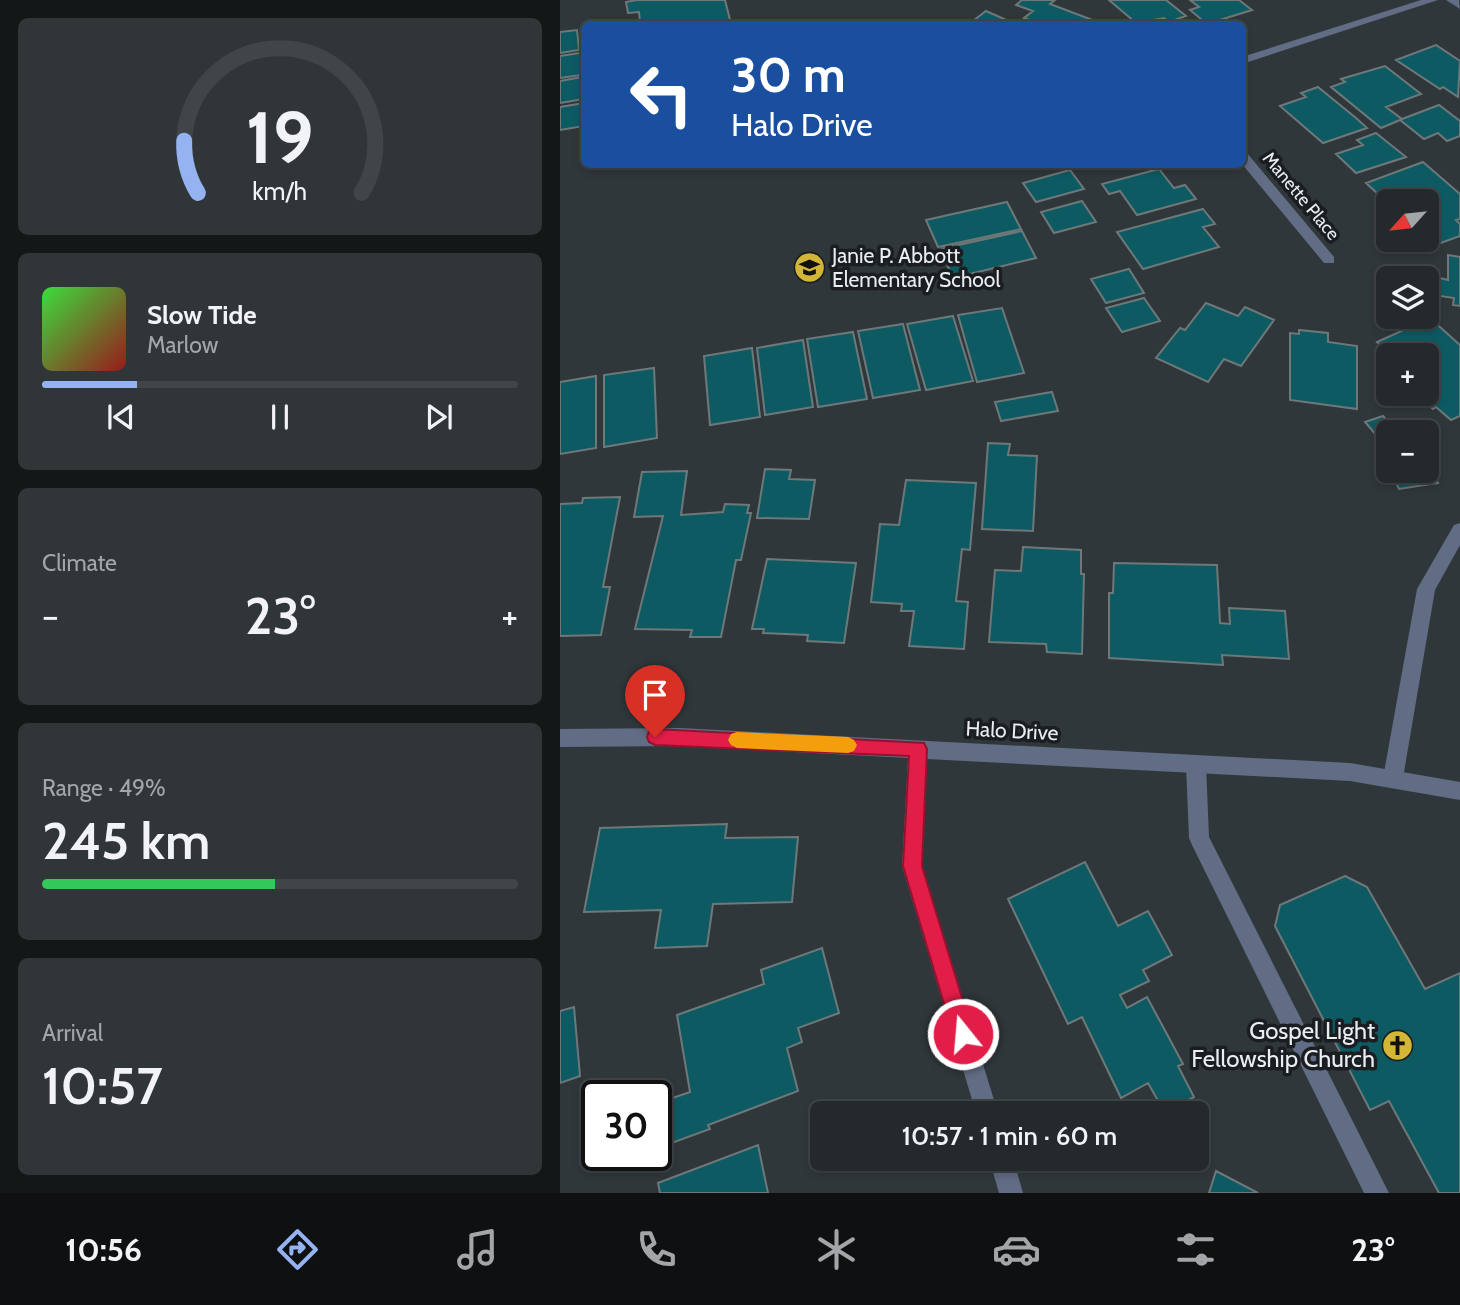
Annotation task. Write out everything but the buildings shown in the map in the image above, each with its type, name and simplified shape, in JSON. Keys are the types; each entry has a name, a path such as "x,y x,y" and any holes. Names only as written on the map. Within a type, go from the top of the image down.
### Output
{"street":[{"path":"1246,60 1432,0"},
{"path":"1452,0 1460,6"},
{"name":"Manette Place","path":"1246,161 1329,260"},
{"path":"1393,778 1426,589 1460,530"},
{"name":"Halo Drive","path":"560,738 680,737 1350,772 1460,791"},
{"path":"918,749 912,866 983,1101"},
{"path":"1196,765 1199,838 1377,1193"},
{"path":"1005,1171 1011,1193"}],"slow traffic":[{"path":"737,740 848,745"}],"place":[{"name":"Janie P. Abbott Elementary School","path":"809,268"},
{"name":"Gospel Light Fellowship Church","path":"1398,1045"}],"route":[{"path":"655,737 918,749 912,866 963,1034"}]}
